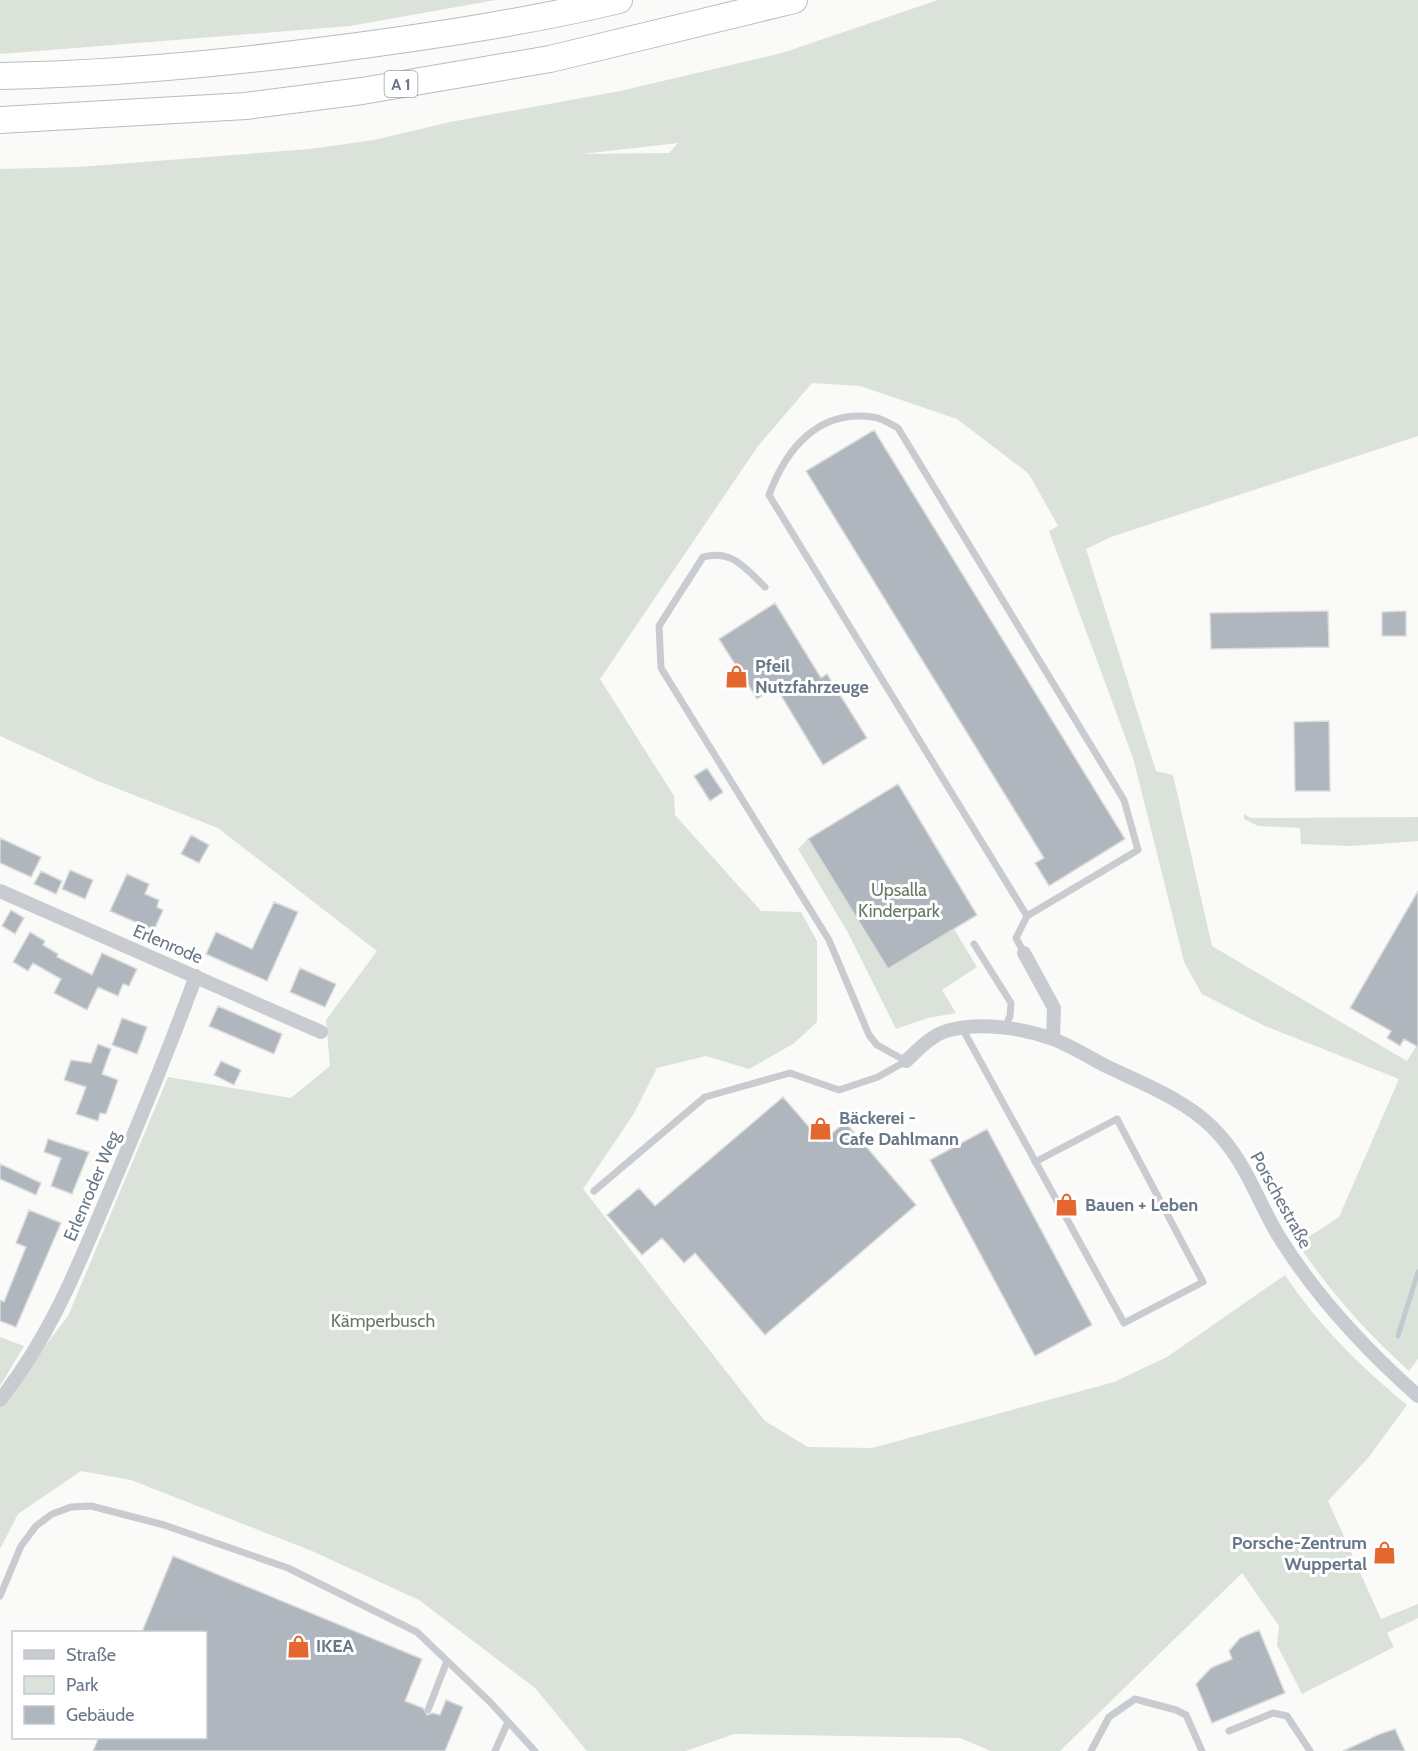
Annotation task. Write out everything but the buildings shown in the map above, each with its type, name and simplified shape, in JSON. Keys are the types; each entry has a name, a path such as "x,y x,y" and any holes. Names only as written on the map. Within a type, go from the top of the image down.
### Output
{"highway":[{"path":"0,76 69,75 230,62 419,38 556,15 619,0"},
{"name":"A 1","path":"0,120 138,114 246,106 362,91 550,59 794,0"}],"street":[{"name":"Erlenrode","path":"0,891 321,1032"},
{"path":"1024,953 1054,1008 1053,1040"},
{"name":"Erlenroder Weg","path":"0,1400 22,1371 58,1311 163,1066 195,976"},
{"name":"Porschestraße","path":"906,1061 924,1043 948,1030 1005,1028 1053,1040 1172,1098 1210,1125 1233,1150 1253,1182 1277,1233 1320,1297 1340,1320 1418,1396"}],"lane":[{"path":"1024,953 1016,938 1027,916 1138,850 1124,800 898,428 875,417 844,418 822,425 807,432 795,447 778,471 769,495 1027,916"},
{"path":"594,1191 705,1096 790,1073 839,1090 878,1077 906,1061 877,1044 869,1035 829,940 661,668 659,626 704,557 719,553 727,555 765,587"},
{"path":"974,944 1011,1003 1010,1016 1005,1028"},
{"path":"962,1028 1035,1162 1124,1323 1203,1282 1117,1119 1035,1162"},
{"path":"0,1596 21,1546 36,1526 52,1514 71,1507 91,1506 164,1525 288,1568 417,1632 535,1751"},
{"path":"428,1710 447,1661"},
{"path":"1094,1749 1110,1717 1135,1699 1176,1710 1185,1715 1202,1751"},
{"path":"1229,1731 1273,1713 1287,1716 1310,1751"},
{"path":"495,1751 508,1722"}],"green space":[{"path":"0,0 496,0 350,26 0,54"},
{"name":"Kämperbusch","path":"938,0 1418,0 1418,436 1111,537 1086,549 1156,771 1173,775 1212,946 1407,1061 1418,1043 1418,1359 1409,1371 1349,1311 1298,1244 1339,1217 1399,1079 1265,1026 1202,994 1184,962 1133,758 1049,531 1058,526 1029,474 957,419 860,386 812,383 758,446 600,679 674,796 675,815 761,911 801,912 817,941 817,1022 793,1044 749,1069 706,1056 657,1068 633,1115 583,1189 765,1421 808,1447 872,1448 1114,1382 1167,1357 1285,1275 1298,1294 1341,1344 1407,1405 1368,1458 1328,1501 1381,1619 1418,1604 1418,1618 1387,1633 1394,1647 1302,1694 1277,1645 1279,1626 1242,1573 1060,1751 991,1751 960,1738 734,1734 686,1751 587,1751 535,1688 419,1600 312,1551 131,1480 81,1471 18,1514 0,1549 0,1405 68,1316 168,1077 291,1098 330,1066 326,1020 377,951 218,828 98,781 0,736 0,169 79,167 310,149 374,140 450,122 620,91 782,53","holes":["678,143 669,153 582,154"]},
{"name":"Upsalla Kinderpark","path":"898,785 977,915 954,929 977,967 942,990 956,1013 928,1018 896,1029 847,931 798,849 808,839"},
{"path":"1244,814 1251,818 1418,817 1418,841 1351,846 1301,844 1300,828 1258,826 1244,819"},
{"path":"0,1337 24,1346 0,1386"}],"waterway":[{"path":"1398,1336 1418,1272"}],"place":[{"name":"Pfeil Nutzfahrzeuge","path":"737,676"},
{"name":"Bäckerei - Cafe Dahlmann","path":"821,1128"},
{"name":"Bauen + Leben","path":"1067,1205"},
{"name":"Porsche-Zentrum Wuppertal","path":"1385,1553"},
{"name":"IKEA","path":"298,1646"}]}
